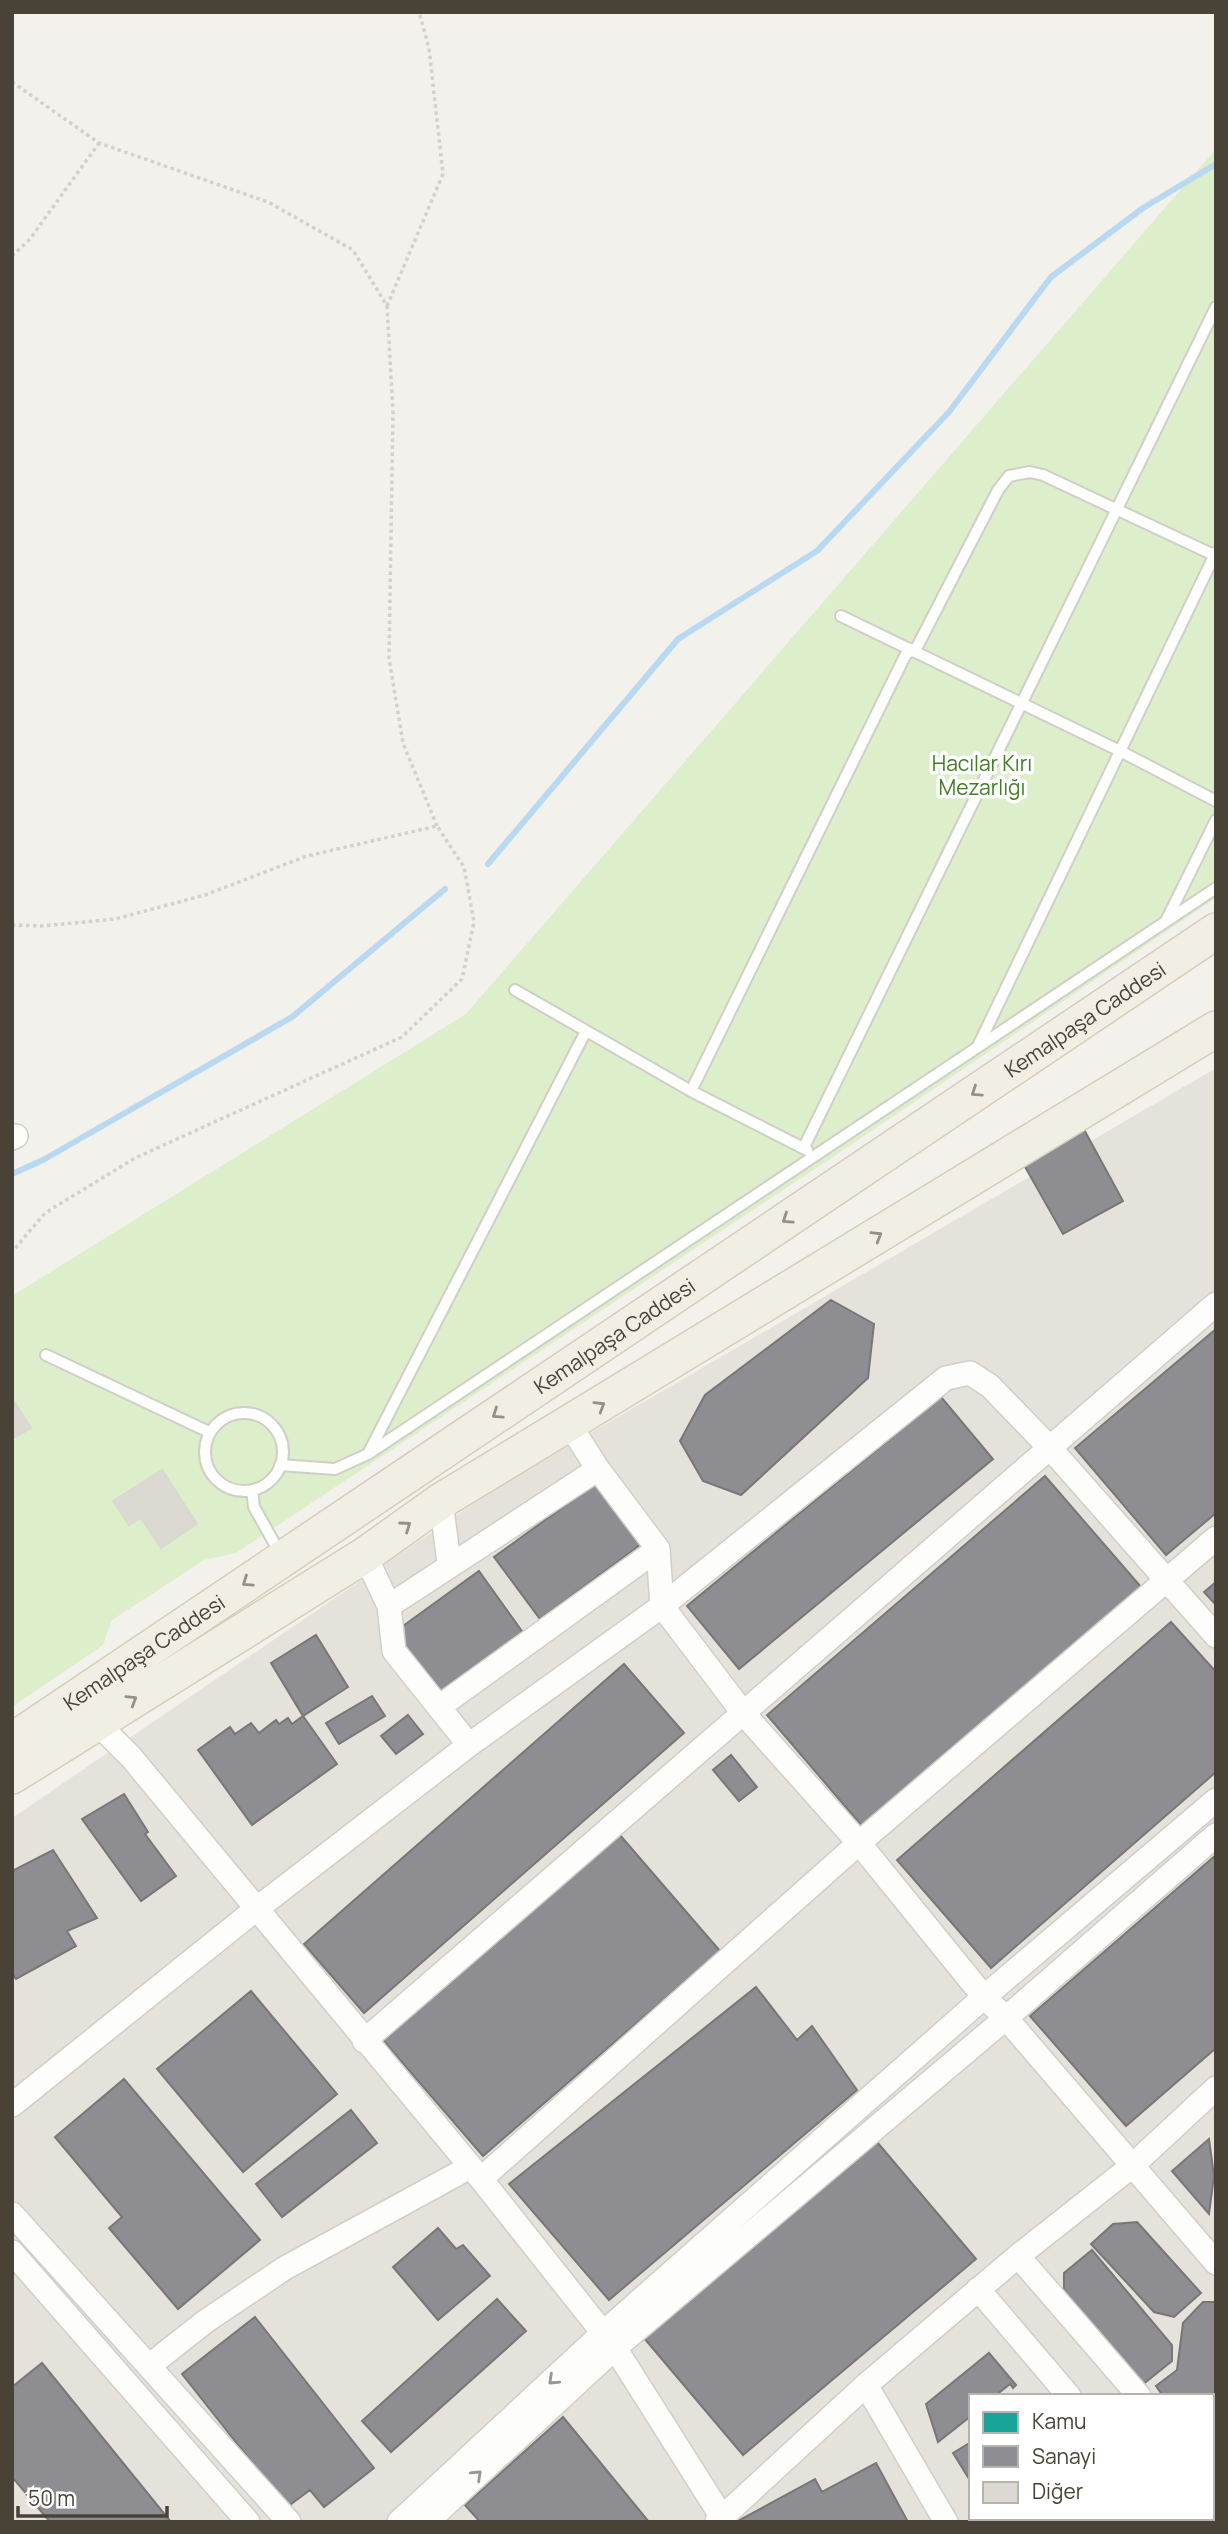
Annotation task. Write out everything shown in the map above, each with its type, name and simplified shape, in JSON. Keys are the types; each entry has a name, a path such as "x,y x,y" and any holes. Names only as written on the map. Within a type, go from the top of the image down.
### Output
{"main road":[{"name":"Kemalpaşa Caddesi","path":"12,1741 1216,931"},
{"name":"Kemalpaşa Caddesi","path":"12,1776 365,1555 441,1501 1216,1029"}],"street":[{"path":"364,2041 1216,1304"},
{"path":"12,2105 255,1910 469,1745 662,1606 946,1378 970,1373 990,1386 1050,1448 1216,1636"},
{"path":"569,1424 597,1469 658,1549 662,1606 744,1714 859,1843 984,1997 1006,2018 1216,2263"},
{"path":"388,1606 597,1469"},
{"path":"441,1501 450,1563"},
{"path":"149,2366 205,2321 285,2268 475,2173 1216,1538"},
{"path":"439,1707 658,1549"},
{"path":"365,1555 388,1606 394,1651 469,1745"},
{"path":"96,1722 131,1757 475,2173 609,2341 721,2520 866,2385 1018,2256 1132,2166 1216,2088"},
{"path":"400,2522 609,2341 984,1997 1216,1800"},
{"path":"427,2522 609,2341 1006,2018 1216,1835"},
{"path":"12,2214 289,2522"},
{"path":"12,2252 247,2522"},
{"path":"1018,2256 1137,2394"},
{"path":"978,2289 1067,2394"},
{"path":"866,2385 946,2522"}],"lane":[{"path":"804,1147 1216,307"},
{"path":"691,1091 906,654 917,647 998,490 1009,476 1030,472 1043,475 1215,554 978,1046"},
{"path":"841,617 1120,751 1216,801"},
{"path":"1165,922 1216,820"},
{"path":"280,1465 335,1469 368,1454 1216,888"},
{"path":"515,990 691,1091 804,1147 814,1157"},
{"path":"368,1454 586,1031"},
{"path":"46,1356 209,1432"},
{"path":"254,1414 266,1419 281,1440 280,1465 264,1485 252,1490 227,1487 208,1469 205,1457 209,1432 229,1415 254,1414"},
{"path":"252,1490 254,1507 282,1558"}],"path":[{"path":"12,1252 45,1213 135,1158 402,1037 462,979 474,922 464,867 437,826 403,743 389,657 393,412 387,306 443,174 429,48 419,12"},
{"path":"12,82 99,143 268,202 353,250 387,306"},
{"path":"12,256 30,239 99,143"},
{"path":"12,925 43,926 115,919 205,895 307,856 437,826"}],"shaded area":[{"path":"1216,1068 1216,2522 12,2522 12,1818 498,1487"}],"green space":[{"name":"Hacılar Kırı Mezarlığı","path":"1216,149 1216,898 833,1157 236,1553 204,1560 112,1620 103,1645 12,1707 12,1296 466,1014"}],"building: Kamu":[{"path":"1214,2497 1216,2498 1216,2522 1118,2520 1214,2520"}],"building: Sanayi":[{"path":"1081,1124 1123,1201 1063,1234 1020,1158"},
{"path":"831,1300 874,1324 868,1378 741,1495 703,1481 680,1441 705,1395"},
{"path":"1216,1329 1216,1513 1166,1555 1075,1448"},
{"path":"941,1397 993,1459 739,1669 687,1606"},
{"path":"1045,1476 1141,1587 862,1826 767,1715"},
{"path":"595,1484 640,1545 540,1619 494,1557"},
{"path":"479,1571 524,1634 437,1696 392,1634"},
{"path":"1216,1582 1216,1605 1204,1592"},
{"path":"1171,1622 1216,1672 1216,1772 991,1968 897,1860"},
{"path":"316,1635 348,1687 303,1716 271,1663"},
{"path":"624,1664 684,1733 364,2013 304,1944"},
{"path":"372,1696 385,1716 339,1744 326,1723"},
{"path":"408,1715 423,1734 396,1754 381,1736"},
{"path":"303,1716 337,1764 252,1825 198,1750 230,1727 235,1734 251,1723 259,1733 276,1720 279,1724 288,1718 292,1724"},
{"path":"731,1755 757,1787 739,1801 713,1770"},
{"path":"124,1794 148,1832 145,1834 176,1876 141,1901 82,1819"},
{"path":"619,1834 720,1951 483,2156 382,2039"},
{"path":"53,1850 97,1918 67,1931 76,1946 16,1979 12,1973 12,1871"},
{"path":"1216,1855 1216,2048 1126,2126 1030,2016"},
{"path":"756,1987 797,2040 812,2026 857,2090 609,2300 509,2184"},
{"path":"251,1991 337,2094 243,2172 157,2069"},
{"path":"124,2079 260,2240 178,2309 109,2228 122,2217 55,2137"},
{"path":"351,2110 377,2143 282,2217 256,2184"},
{"path":"1209,2139 1214,2176 1209,2214 1172,2171"},
{"path":"877,2142 976,2259 743,2455 644,2338"},
{"path":"1137,2222 1201,2293 1174,2317 1154,2312 1091,2244 1113,2224"},
{"path":"438,2228 456,2249 463,2245 490,2276 438,2320 393,2267"},
{"path":"1092,2250 1172,2345 1172,2361 1142,2385 1064,2290 1064,2273"},
{"path":"497,2299 526,2331 391,2452 362,2421"},
{"path":"1203,2302 1216,2302 1216,2394 1162,2394 1156,2386 1177,2370 1183,2323"},
{"path":"255,2317 374,2468 324,2507 310,2490 287,2507 182,2374"},
{"path":"989,2353 1016,2385 1013,2388 1010,2384 998,2394 969,2394 969,2418 938,2442 926,2404"},
{"path":"42,2363 171,2522 50,2522 12,2477 12,2387"},
{"path":"563,2417 649,2522 480,2522 465,2505"},
{"path":"969,2443 969,2479 953,2453"},
{"path":"876,2463 908,2522 738,2521 815,2479 822,2492"}],"building: Diğer":[{"path":"12,1398 31,1428 12,1439"},
{"path":"162,1470 197,1524 161,1548 141,1518 129,1525 113,1501"}],"waterway":[{"path":"488,864 678,639 817,551 949,412 1051,277 1143,208 1216,164"},
{"path":"12,1174 43,1160 292,1017 445,889"}]}
